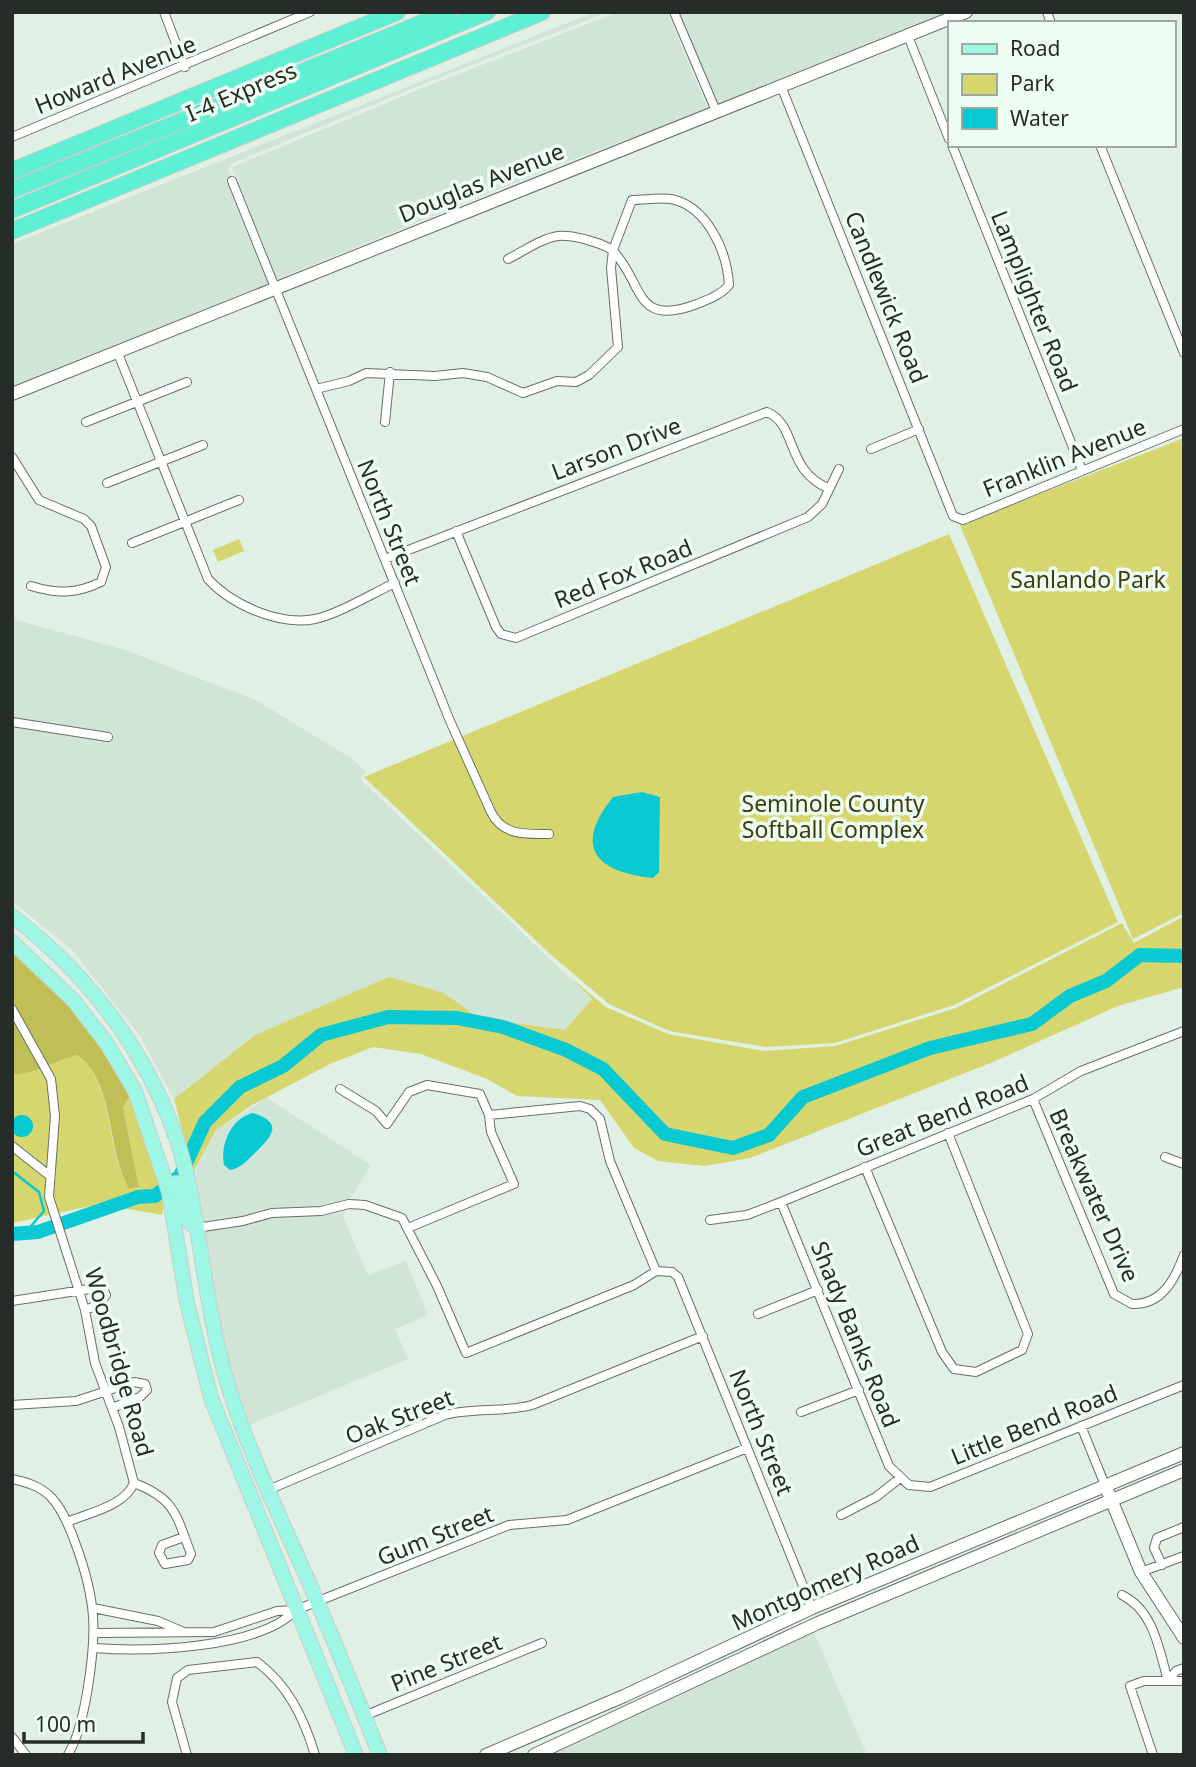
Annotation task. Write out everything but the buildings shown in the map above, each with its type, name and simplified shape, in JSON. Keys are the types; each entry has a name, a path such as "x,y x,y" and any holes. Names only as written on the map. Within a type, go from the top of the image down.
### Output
{"highway":[{"path":"12,171 397,12"},
{"name":"I-4 Express","path":"12,190 449,12"},
{"name":"I-4 Express","path":"12,209 487,12"},
{"path":"12,231 542,12"}],"main road":[{"name":"Douglas Avenue","path":"12,394 966,12"},
{"path":"12,916 55,952 90,989 142,1064 178,1143 190,1188 206,1298 223,1368 268,1490 380,1755"},
{"path":"12,942 74,1001 107,1044 135,1091 146,1098 167,1167 187,1219 196,1228"},
{"path":"167,1167 182,1276 202,1368 225,1438 356,1755"},
{"name":"Montgomery Road","path":"486,1755 624,1696 812,1608 1184,1453"},
{"name":"Montgomery Road","path":"534,1755 807,1628 1184,1471"},
{"path":"1105,1485 1141,1572 1184,1638"}],"street":[{"path":"164,12 185,67"},
{"name":"Howard Avenue","path":"12,137 185,67 296,15 310,12"},
{"path":"674,12 716,111"},
{"path":"908,36 948,136"},
{"name":"Candlewick Road","path":"781,86 953,516 959,520"},
{"name":"Lamplighter Road","path":"953,147 1082,470"},
{"path":"1101,147 1184,353"},
{"name":"North Street","path":"232,181 450,721 496,823 513,833 549,834"},
{"path":"316,389 349,381 366,373 390,372 435,376 463,373 487,377 523,393 557,381 576,382 582,379 618,347 613,301 613,250 632,200 669,199 688,205 703,215 717,243 729,285 724,292 679,310 665,312 651,306 637,293 613,250 572,236 557,236 508,259"},
{"path":"117,351 208,579 226,597 250,609 294,619 316,619 394,583"},
{"path":"385,422 390,372"},
{"path":"86,422 187,382"},
{"name":"Larson Drive","path":"385,559 767,412 782,423 807,476 828,488"},
{"path":"871,449 919,429"},
{"name":"Franklin Avenue","path":"959,520 1184,429"},
{"path":"107,483 203,445"},
{"path":"12,457 39,500 83,519 91,526 106,567 101,582 65,593 31,586"},
{"name":"Red Fox Road","path":"505,635 516,638 808,517 822,503 839,469"},
{"path":"132,543 239,500"},
{"path":"456,531 496,627 505,635 500,646"},
{"path":"12,722 108,737"},
{"path":"74,1001 90,989"},
{"name":"Woodbridge Road","path":"12,1009 51,1079 55,1116 49,1198 80,1290 95,1363 112,1408 134,1483 131,1492 122,1499 67,1521"},
{"name":"Great Bend Road","path":"710,1220 747,1215 781,1202 1033,1100 1081,1071 1184,1031"},
{"path":"340,1089 376,1111 387,1124 409,1092 427,1084 480,1094 489,1115 491,1132 514,1184 408,1227"},
{"name":"Breakwater Drive","path":"1033,1100 1114,1294 1132,1304 1155,1298 1176,1276 1184,1255"},
{"path":"196,1228 243,1221 272,1213 321,1211 349,1204 379,1209 402,1218 466,1353 634,1285 656,1272 610,1161 600,1119 595,1112 580,1106 489,1115"},
{"path":"865,1167 942,1352 954,1369 976,1372 1022,1350 1028,1334 948,1133"},
{"path":"12,1146 50,1176"},
{"path":"1165,1157 1184,1164"},
{"name":"Shady Banks Road","path":"781,1202 890,1466 900,1478"},
{"name":"North Street","path":"656,1272 672,1272 678,1277 812,1608"},
{"path":"12,1301 97,1286 105,1290 103,1301 85,1310"},
{"path":"758,1314 818,1290"},
{"name":"Oak Street","path":"268,1490 445,1415 461,1410 518,1409 703,1336"},
{"path":"12,1405 76,1401 134,1382 145,1384 147,1390 140,1397 112,1408"},
{"name":"Little Bend Road","path":"900,1478 909,1485 930,1487 1184,1385"},
{"path":"801,1412 859,1390"},
{"path":"1081,1426 1105,1485"},
{"name":"Gum Street","path":"296,1610 509,1525 567,1520 747,1448"},
{"path":"841,1515 876,1497 900,1478"},
{"path":"12,1479 41,1489 52,1498 67,1521 84,1567 93,1608 96,1633 94,1648 79,1732 68,1755"},
{"path":"134,1483 158,1492 168,1500 184,1537"},
{"path":"1162,1565 1154,1548 1157,1538 1184,1527"},
{"path":"1141,1572 1184,1556"},
{"path":"1122,1595 1135,1601 1150,1624 1168,1681"},
{"path":"93,1608 158,1620 184,1632"},
{"path":"96,1633 214,1632 277,1611 296,1610"},
{"path":"94,1648 174,1648 250,1637 282,1624 296,1610"},
{"name":"Pine Street","path":"364,1716 542,1643"},
{"path":"187,1755 173,1702 177,1678 188,1670 257,1662 277,1676 292,1699 309,1732 315,1755"},
{"path":"1168,1681 1176,1671 1184,1668"},
{"path":"1153,1755 1130,1686 1144,1681 1184,1681"},
{"path":"12,1737 26,1755"}],"shaded area":[{"path":"595,12 609,12 428,82 231,164 228,168 232,177 227,179 269,285 12,390 12,244"},
{"path":"618,12 667,12 708,110 582,156 277,279 232,167 430,85"},
{"path":"679,12 953,12 718,106"},
{"path":"12,611 16,620 125,650 256,700 354,760 366,772 361,780 592,999 565,1030 479,1018 444,993 255,1035 174,1099 140,1036 73,951 12,901 12,726 111,741 114,734 12,718"},
{"path":"12,949 57,989 89,1028 131,1094 123,1107 139,1187 129,1189 122,1173 99,1083 78,1055 37,1070 12,1074"},
{"path":"267,1098 371,1165 350,1200 321,1207 272,1208 242,1217 202,1223 193,1172 216,1130"},
{"path":"346,1209 343,1217 368,1275 406,1261 428,1315 395,1329 408,1359 247,1426 227,1367 204,1231 273,1217 321,1215"},
{"path":"813,1630 867,1755 548,1755 702,1680"}],"green space":[{"name":"Sanlando Park","path":"1184,438 1184,913 1133,939 960,525"},
{"name":"Seminole County Softball Complex","path":"949,534 1118,922 954,1005 835,1043 765,1047 669,1031 609,1004 550,954 364,777"},
{"path":"239,539 244,551 218,562 213,550"},
{"path":"1184,916 1184,987 1118,1006 993,1062 750,1158 705,1166 658,1161 634,1148 600,1100 517,1096 487,1079 421,1054 373,1047 330,1064 252,1105 216,1130 193,1172 174,1099 255,1035 389,977 444,993 479,1018 565,1030 592,999 570,977 606,1007 668,1034 764,1051 835,1046 956,1008 1122,923 1134,943"},
{"path":"78,1055 99,1084 121,1173 129,1189 139,1187 123,1106 131,1094 166,1197 162,1215 100,1204 12,1223 12,1074 37,1070"}],"water":[{"path":"642,792 660,797 659,872 653,878 617,870 605,863 597,854 593,843 594,830 613,797"},
{"path":"253,1113 269,1121 272,1125 271,1135 245,1163 230,1170 224,1165 223,1157 229,1133 239,1120"},
{"path":"18,1115 26,1115 33,1122 33,1130 26,1137 18,1137 11,1130 11,1122"}],"waterway":[{"path":"12,1234 38,1232 138,1197 155,1196 180,1176 205,1122 240,1087 283,1066 321,1035 388,1017 457,1018 503,1027 566,1050 603,1069 665,1134 733,1148 769,1135 803,1097 930,1048 1032,1024 1070,996 1106,981 1140,955 1184,956"},
{"path":"12,1171 39,1192 44,1211 25,1233"}]}
